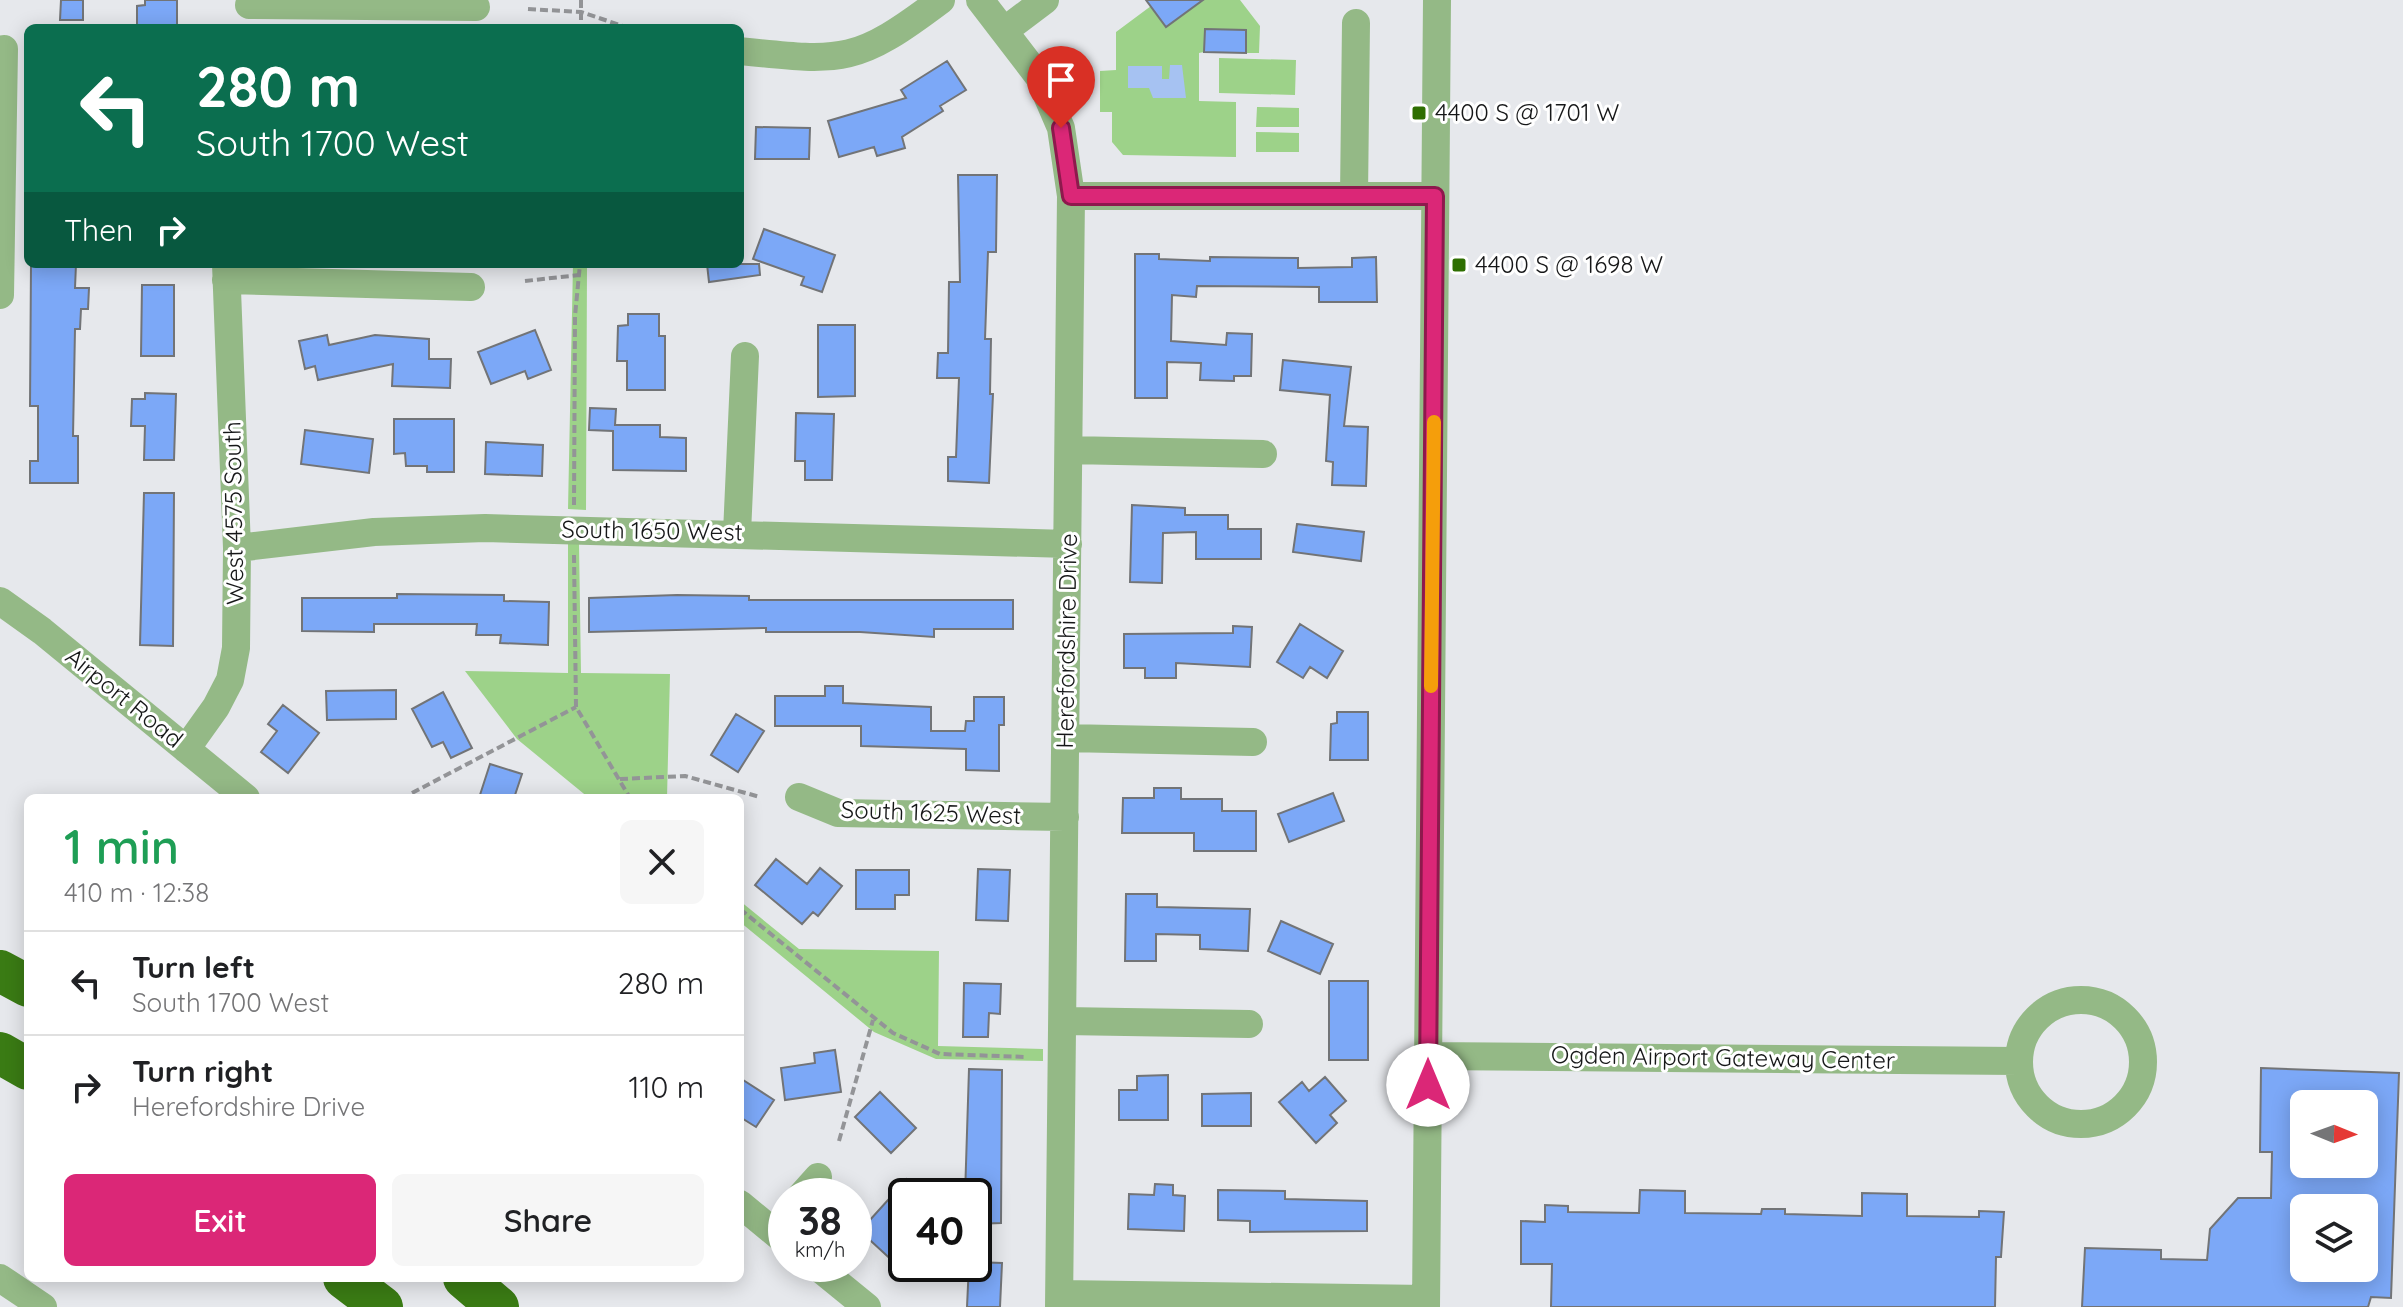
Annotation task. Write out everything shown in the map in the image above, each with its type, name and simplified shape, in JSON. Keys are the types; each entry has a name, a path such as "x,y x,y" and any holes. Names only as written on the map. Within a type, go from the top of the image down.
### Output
{"highway":[{"path":"0,971 24,984"},
{"path":"0,1053 24,1067"},
{"path":"349,1282 382,1307"},
{"path":"469,1282 498,1307"}],"street":[{"path":"744,51 817,59 853,55 889,40 941,0"},
{"name":"Herefordshire Drive","path":"980,0 1039,77 1061,128 1071,196 1060,1300"},
{"path":"1004,31 1045,0"},
{"path":"1060,1300 1426,1303 1437,0"},
{"path":"248,11 476,7"},
{"path":"1354,196 1356,23"},
{"path":"0,295 4,49"},
{"path":"1071,196 1435,196"},
{"path":"226,272 471,287"},
{"name":"West 4575 South","path":"186,749 216,707 230,680 236,648 237,548 226,272"},
{"path":"737,533 745,356"},
{"path":"1069,450 1263,454"},
{"name":"South 1650 West","path":"237,548 374,532 485,528 1068,544"},
{"name":"Airport Road","path":"0,601 241,794"},
{"path":"1066,738 1253,742"},
{"name":"South 1625 West","path":"799,797 838,813 1065,817"},
{"path":"2068,1000 2090,1000 2110,1006 2127,1019 2143,1053 2140,1084 2127,1106 2109,1119 2087,1125 2065,1123 2039,1109 2025,1092 2018,1061 2022,1039 2033,1020 2048,1008 2068,1000"},
{"path":"1064,1021 1249,1024"},
{"name":"Ogden Airport Gateway Center","path":"1428,1056 2018,1061"},
{"path":"744,1206 768,1220"},
{"path":"0,1278 43,1307"},
{"path":"836,1282 867,1307"}],"path":[{"path":"581,0 581,24"},
{"path":"528,9 581,12 617,24"},
{"path":"574,507 575,316 580,268"},
{"path":"525,281 579,275"},
{"path":"574,545 576,707 628,794"},
{"path":"412,793 576,707"},
{"path":"620,779 685,776 760,797"},
{"path":"744,912 873,1020 893,1033 940,1054 1027,1057"},
{"path":"839,1141 873,1020"}],"green space":[{"path":"1196,0 1240,0 1260,26 1259,53 1245,53 1205,29 1204,52 1199,53 1199,101 1236,102 1236,157 1123,155 1112,142 1112,112 1100,112 1100,71 1116,70 1116,32 1151,6 1166,27 1198,4"},
{"path":"1219,58 1296,60 1295,95 1219,93"},
{"path":"1257,107 1299,108 1299,127 1256,127"},
{"path":"1256,132 1299,133 1299,152 1256,152"},
{"path":"573,268 587,268 586,510 568,509"},
{"path":"568,542 579,543 581,673 670,674 667,794 584,794 517,739 465,671 568,673"},
{"path":"744,904 799,949 939,951 938,1046 1043,1049 1043,1061 936,1059 874,1032 744,925"}],"water":[{"path":"1170,65 1182,65 1186,98 1153,98 1149,88 1128,88 1128,66 1162,66 1162,79 1169,79"}],"building":[{"path":"61,0 83,0 83,20 60,20"},
{"path":"145,0 177,0 177,24 137,24 137,6 145,5"},
{"path":"1146,0 1203,0 1166,27"},
{"path":"1205,29 1246,30 1246,53 1204,52"},
{"path":"947,61 966,90 940,106 943,111 902,137 905,148 877,156 874,147 839,157 828,121 906,98 901,90"},
{"path":"756,127 810,128 809,159 755,159"},
{"path":"958,175 997,175 996,252 988,252 985,339 991,339 990,394 993,394 989,483 948,481 948,457 956,457 959,378 937,378 938,353 948,353 949,282 960,282"},
{"path":"764,229 835,255 822,292 801,285 804,277 753,259"},
{"path":"1135,254 1159,254 1159,259 1210,261 1210,257 1298,258 1298,268 1352,267 1352,258 1376,257 1377,302 1319,302 1319,287 1197,286 1196,297 1172,295 1171,341 1226,345 1227,333 1252,334 1251,376 1234,376 1234,381 1200,380 1201,363 1167,362 1167,398 1135,398"},
{"path":"744,264 759,264 760,275 709,282 707,268 744,268"},
{"path":"31,268 76,268 75,288 89,288 88,309 81,309 80,329 75,329 73,436 78,436 78,483 30,483 30,461 38,461 38,406 30,406"},
{"path":"142,285 174,285 174,356 141,356"},
{"path":"628,314 659,314 659,336 665,336 665,390 627,390 627,361 617,361 618,326 628,325"},
{"path":"818,325 855,325 855,396 818,397"},
{"path":"535,330 551,370 528,379 525,371 491,384 478,352"},
{"path":"327,335 329,345 375,335 429,339 429,359 451,359 450,388 392,386 393,364 318,380 315,366 305,369 299,341"},
{"path":"1283,360 1351,367 1344,426 1368,427 1366,486 1332,485 1333,462 1326,461 1330,395 1280,390"},
{"path":"145,393 176,394 174,460 144,460 145,426 131,426 132,399 145,399"},
{"path":"590,408 616,409 615,425 660,425 660,437 686,438 686,471 613,470 613,431 589,430"},
{"path":"796,413 834,414 832,480 805,480 805,461 795,461"},
{"path":"394,419 454,419 454,472 427,472 427,466 406,466 405,453 394,454"},
{"path":"305,430 373,439 369,473 301,464"},
{"path":"486,442 543,445 542,476 485,474"},
{"path":"144,493 174,493 173,646 140,645"},
{"path":"1132,505 1185,508 1185,515 1228,515 1228,529 1261,529 1261,559 1196,559 1196,532 1163,533 1162,583 1130,582"},
{"path":"1297,524 1364,532 1361,561 1293,552"},
{"path":"397,594 504,595 504,601 549,602 548,645 500,643 501,635 476,635 477,624 374,624 374,632 302,631 302,598 397,598"},
{"path":"749,596 749,600 1013,600 1013,629 934,629 934,637 860,632 766,632 766,628 589,632 589,598"},
{"path":"1300,624 1343,651 1327,678 1310,667 1303,678 1277,662"},
{"path":"1233,626 1252,627 1250,667 1176,663 1176,678 1145,678 1145,668 1124,668 1124,634 1233,633"},
{"path":"825,686 843,686 843,703 931,707 931,731 965,731 966,721 974,721 974,697 1004,697 1004,725 999,725 999,771 966,770 966,749 861,746 861,726 775,726 775,696 825,696"},
{"path":"396,690 396,719 327,720 326,691"},
{"path":"443,692 472,748 451,758 443,742 432,747 412,709"},
{"path":"283,705 319,733 288,773 261,752 277,731 268,724"},
{"path":"1337,712 1368,712 1368,760 1330,760 1331,724 1337,723"},
{"path":"736,714 764,731 738,772 711,755"},
{"path":"490,764 522,774 515,794 480,794"},
{"path":"1154,788 1181,788 1181,799 1222,799 1222,811 1256,811 1256,851 1194,851 1194,833 1122,833 1123,798 1154,798"},
{"path":"1333,793 1344,821 1289,842 1278,814"},
{"path":"776,859 807,884 820,868 842,886 818,916 813,912 802,924 755,885"},
{"path":"978,869 1010,870 1008,921 976,920"},
{"path":"856,870 909,870 909,895 895,895 895,909 856,909"},
{"path":"1126,894 1157,894 1157,907 1250,909 1248,951 1200,949 1200,935 1156,934 1156,961 1125,961"},
{"path":"1281,921 1333,944 1320,974 1268,951"},
{"path":"1329,981 1368,981 1368,1060 1329,1060"},
{"path":"964,983 1001,984 1000,1014 989,1013 988,1037 963,1037"},
{"path":"835,1050 841,1092 785,1100 781,1068 815,1063 814,1053"},
{"path":"2261,1068 2399,1073 2391,1298 2371,1297 2368,1307 2082,1307 2085,1248 2161,1250 2161,1259 2207,1260 2210,1229 2238,1198 2271,1198 2272,1152 2260,1152"},
{"path":"969,1069 1002,1070 1001,1223 992,1223 992,1178 966,1178"},
{"path":"1168,1075 1168,1120 1119,1120 1119,1090 1137,1090 1137,1076"},
{"path":"1325,1077 1346,1101 1330,1115 1337,1123 1316,1143 1279,1102 1302,1082 1309,1091"},
{"path":"744,1081 774,1100 756,1127 744,1120"},
{"path":"880,1092 916,1128 891,1153 855,1117"},
{"path":"1251,1093 1251,1126 1202,1126 1202,1094"},
{"path":"1155,1184 1173,1185 1173,1195 1185,1196 1184,1231 1128,1229 1129,1194 1154,1195"},
{"path":"1218,1190 1285,1191 1285,1199 1367,1201 1367,1231 1250,1232 1250,1221 1218,1220"},
{"path":"1640,1190 1685,1191 1685,1213 1761,1214 1762,1209 1785,1209 1785,1214 1862,1216 1862,1193 1907,1194 1907,1216 1979,1217 1979,1211 2004,1212 2001,1257 1996,1257 1995,1307 1551,1307 1552,1264 1521,1264 1521,1221 1545,1222 1545,1205 1568,1206 1568,1212 1639,1213"},
{"path":"888,1200 888,1257 872,1242 872,1218"},
{"path":"992,1263 1002,1263 1000,1307 967,1307 968,1282 992,1282"}],"slow traffic":[{"path":"1431,686 1434,422"}],"place":[{"name":"4400 S @ 1701 W","path":"1419,113"},
{"name":"4400 S @ 1698 W","path":"1459,265"}],"route":[{"path":"1061,128 1071,196 1435,196 1428,1085"}]}
